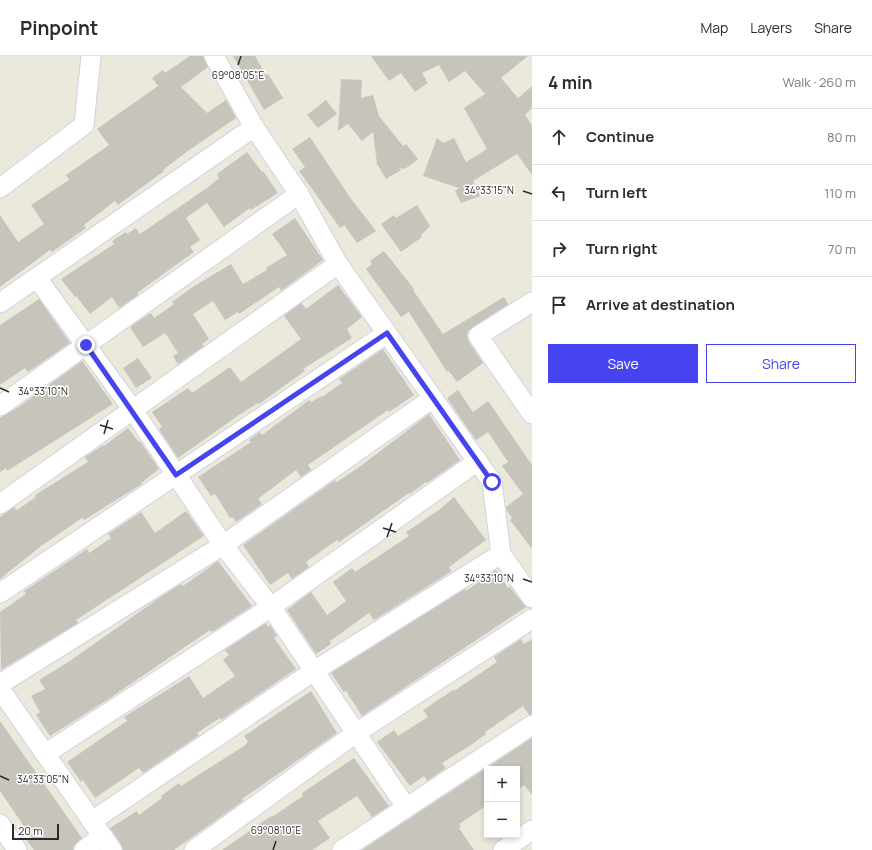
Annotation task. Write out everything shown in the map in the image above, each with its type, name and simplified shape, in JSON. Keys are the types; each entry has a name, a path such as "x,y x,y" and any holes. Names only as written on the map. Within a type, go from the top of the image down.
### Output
{"lane":[{"path":"0,188 84,125 91,56"},
{"path":"214,56 254,127 299,194 338,264 492,482 501,554 532,598"},
{"path":"0,303 254,127"},
{"path":"0,406 299,194"},
{"path":"0,504 338,264"},
{"path":"37,278 133,410 222,546 271,607 406,807"},
{"path":"530,307 478,336 532,414"},
{"path":"0,593 387,333"},
{"path":"0,684 222,546 433,398"},
{"path":"45,754 271,607 478,461"},
{"path":"84,850 314,671 501,554"},
{"path":"194,850 356,733 532,619"},
{"path":"0,689 102,836"},
{"path":"342,850 532,725"},
{"path":"0,824 17,850"},
{"path":"504,850 532,830"}],"building":[{"path":"190,56 203,56 208,67 181,87 207,113 226,100 236,118 185,153 163,170 164,171 118,205 115,201 84,225 86,228 52,252 50,250 0,287 0,215 18,242 44,224 31,205 69,180 66,175 109,145 97,129 158,86 152,78 163,70 165,73"},
{"path":"233,56 255,56 266,75 268,74 283,98 264,110"},
{"path":"371,56 528,56 501,78 518,98 532,86 532,108 525,115 532,125 532,175 517,154 473,181 480,196 461,203 455,191 459,188 423,176 437,138 443,143 454,138 466,162 487,149 464,108 485,94 465,71 449,82 439,65 422,73 428,83 415,92 401,73 389,81"},
{"path":"341,79 362,80 361,98 373,95 379,116 403,146 406,144 418,159 403,169 398,167 401,170 386,179 377,164 373,132 362,141 348,124 338,131"},
{"path":"326,100 337,114 318,128 307,115"},
{"path":"310,137 349,196 376,231 357,243 344,225 340,228 299,171 305,167 292,149"},
{"path":"247,152 262,172 263,171 278,193 251,210 250,208 224,227 207,203 186,218 200,240 190,247 194,252 137,293 138,295 119,308 112,297 90,314 61,279 114,244 112,241 126,232 127,234 136,228 140,234 207,188 219,178 217,174"},
{"path":"417,205 430,226 421,235 422,237 401,252 381,224 394,215 396,218"},
{"path":"295,218 323,260 281,291 279,287 239,314 238,312 225,320 213,301 193,314 209,339 202,344 204,346 178,364 173,356 178,353 165,333 143,347 131,329 131,326 151,313 154,318 174,304 172,302 191,288 231,264 243,284 267,270 266,268 287,255 272,234"},
{"path":"384,251 414,289 413,290 443,334 504,297 508,304 468,331 467,336 469,342 483,363 457,382 449,371 447,372 409,312 401,317 366,269 372,264 370,261"},
{"path":"338,285 362,317 347,329 352,338 303,369 305,371 259,404 258,403 236,417 178,458 159,429 162,427 152,412 188,388 192,393 230,367 241,382 301,339 284,316 301,303 306,309"},
{"path":"39,299 70,343 28,372 25,368 0,385 0,325"},
{"path":"383,349 414,395 389,412 388,410 308,465 311,470 301,477 296,470 258,499 262,504 236,522 232,517 230,518 215,494 211,496 198,477 251,442 249,440 260,432 262,435 309,400 311,402 321,396 322,397 342,383 339,379"},
{"path":"138,358 152,378 136,388 123,368"},
{"path":"82,361 113,404 7,471 6,468 0,472 0,418 20,406"},
{"path":"458,390 473,412 488,401 532,465 532,549 510,520 512,518 506,507 523,494 502,466 508,462 488,432 476,440 447,398"},
{"path":"429,414 460,460 410,494 409,493 339,542 337,540 306,562 309,567 292,579 288,573 270,585 243,545 335,480 337,482 362,465"},
{"path":"128,428 139,442 140,441 159,469 141,483 142,484 84,520 82,518 41,546 0,579 0,517 14,507 17,510 36,497 35,495 88,462 85,457 103,445 104,446"},
{"path":"454,497 486,540 449,567 452,571 374,620 369,613 330,641 331,644 316,654 287,610 311,592 327,615 346,601 333,582 352,568 355,572 409,536 406,532 439,510"},
{"path":"186,511 204,536 76,620 78,623 1,670 0,612 26,594 24,591 87,549 89,553 111,538 108,534 141,512 155,533"},
{"path":"218,561 252,606 212,632 210,630 107,700 50,736 36,715 40,712 31,696 45,689 39,680 70,661 159,598 181,584 183,586"},
{"path":"496,570 508,588 510,587 526,607 362,716 346,691 344,692 331,673 465,589 466,591"},
{"path":"266,623 268,627 270,625 277,636 274,638 296,669 221,720 220,718 197,733 199,735 143,773 139,768 95,798 83,780 81,782 67,762 127,721 124,717 189,676 203,698 235,676 223,660 229,655 225,650"},
{"path":"521,639 524,644 532,639 532,714 529,715 523,706 485,732 486,734 471,745 442,763 446,768 427,781 424,776 410,786 377,742 394,730 398,736 428,717 423,710 497,662 494,657"},
{"path":"311,691 337,733 242,799 243,801 174,850 123,850 121,844 110,828 137,811 139,815 179,783 181,786 244,746 248,742 244,736"},
{"path":"0,721 82,838 74,846 73,850 34,850 27,841 32,838 0,791"},
{"path":"532,738 532,795 524,785 520,788 520,766 490,766"},
{"path":"354,758 389,806 372,817 357,796 318,821 330,838 312,850 222,850 303,796 302,793"},
{"path":"484,770 484,807 459,824 461,826 459,828 474,850 362,850"}],"route":[{"path":"86,345 133,410 176,475 387,333 492,482"}]}
